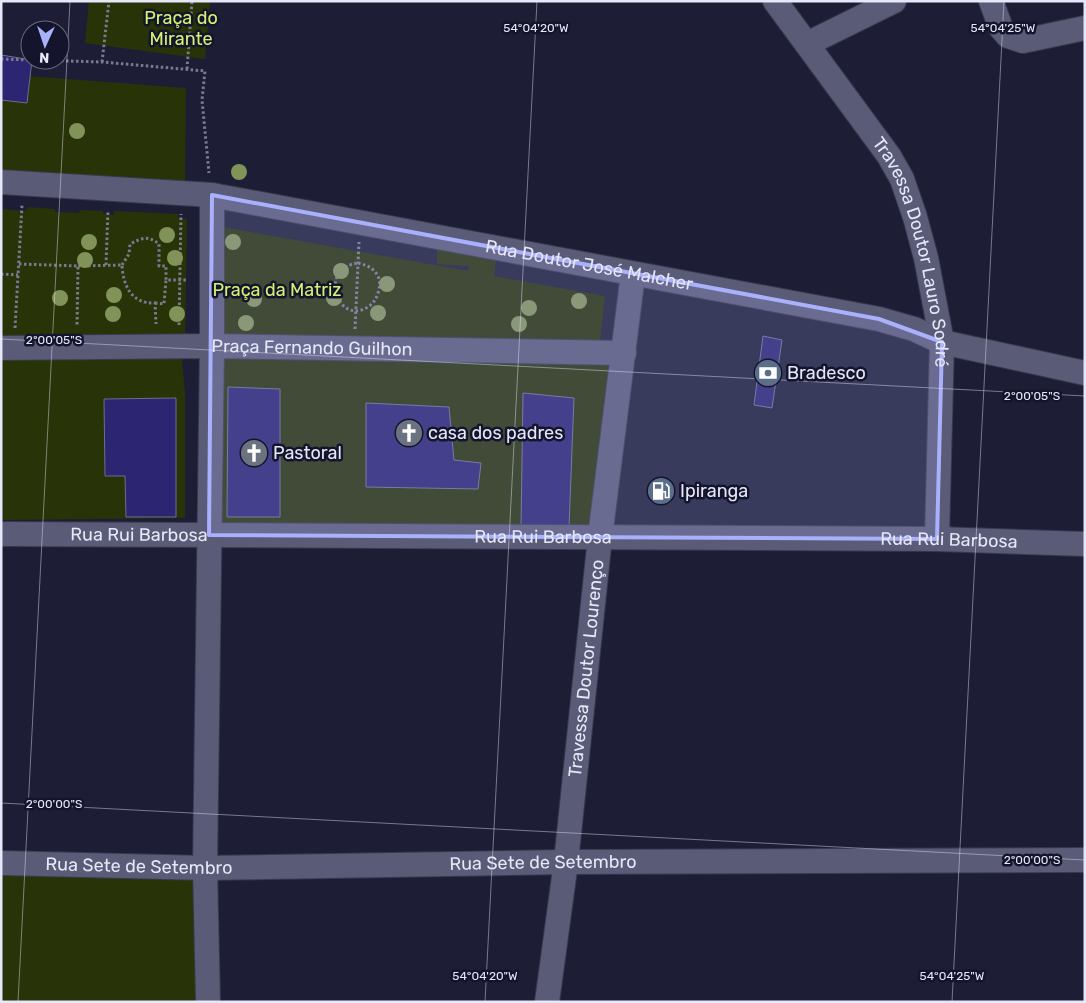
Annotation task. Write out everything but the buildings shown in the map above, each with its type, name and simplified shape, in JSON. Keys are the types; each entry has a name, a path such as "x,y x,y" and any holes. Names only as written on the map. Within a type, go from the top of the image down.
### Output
{"street":[{"name":"Travessa Doutor Lauro Sodré","path":"775,1 889,156 902,179 915,217 924,250 942,342 937,539"},
{"path":"807,44 894,1"},
{"path":"991,1 1001,28 1008,36 1023,41 1085,28"},
{"name":"Rua Doutor José Malcher","path":"1,182 94,197 212,195 879,319 914,329 942,342 1085,374"},
{"path":"208,1002 205,868 212,346 212,195"},
{"name":"Travessa Doutor Lourenço","path":"546,1002 566,862 600,537 633,274"},
{"name":"Praça Fernando Guilhon","path":"1,348 212,346 624,353"},
{"name":"Rua Rui Barbosa","path":"1,534 937,539 1085,544"},
{"name":"Rua Sete de Setembro","path":"1,863 205,868 566,862 1085,860"}],"path":[{"path":"102,62 109,1"},
{"path":"187,69 192,1"},
{"path":"1,59 20,60"},
{"path":"70,61 205,71 202,100 212,195"},
{"path":"94,197 108,208 106,264"},
{"path":"14,329 22,203 15,203"},
{"path":"172,212 181,212 178,328"},
{"path":"354,337 360,234"},
{"path":"144,237 150,238 159,244 159,266 166,266 164,304 146,304 132,294 126,288 122,265 129,254 130,244 144,237"},
{"path":"358,263 375,270 380,286 374,302 364,309 356,311 345,307 339,301 335,294 335,284 340,271 350,264 358,263"},
{"path":"18,264 122,265"},
{"path":"77,329 78,266"},
{"path":"1,274 18,275"},
{"path":"166,280 188,280"},
{"path":"155,304 156,324"}],"highlighted area":[{"path":"212,195 879,319 942,342 937,539 209,535"}],"green space":[{"name":"Praça do Mirante","path":"89,1 210,1 205,59 85,43"},
{"path":"1,74 186,88 185,183 1,172"},
{"name":"Praça da Matriz","path":"27,207 55,209 55,212 103,211 103,214 114,215 114,211 178,214 178,218 187,219 185,343 1,343 1,209 26,211"},
{"name":"Praça da Matriz","path":"223,227 468,271 469,266 437,264 437,249 496,260 494,276 605,296 599,352 220,341"},
{"path":"617,356 592,528 216,527 218,359"},
{"path":"1,358 182,359 185,393 185,518 1,520"},
{"path":"1,863 205,868 202,1002 1,1002"}],"place":[{"name":"Bradesco","path":"768,373"},
{"name":"casa dos padres","path":"409,433"},
{"name":"Pastoral","path":"254,453"},
{"name":"Ipiranga","path":"661,491"}]}
